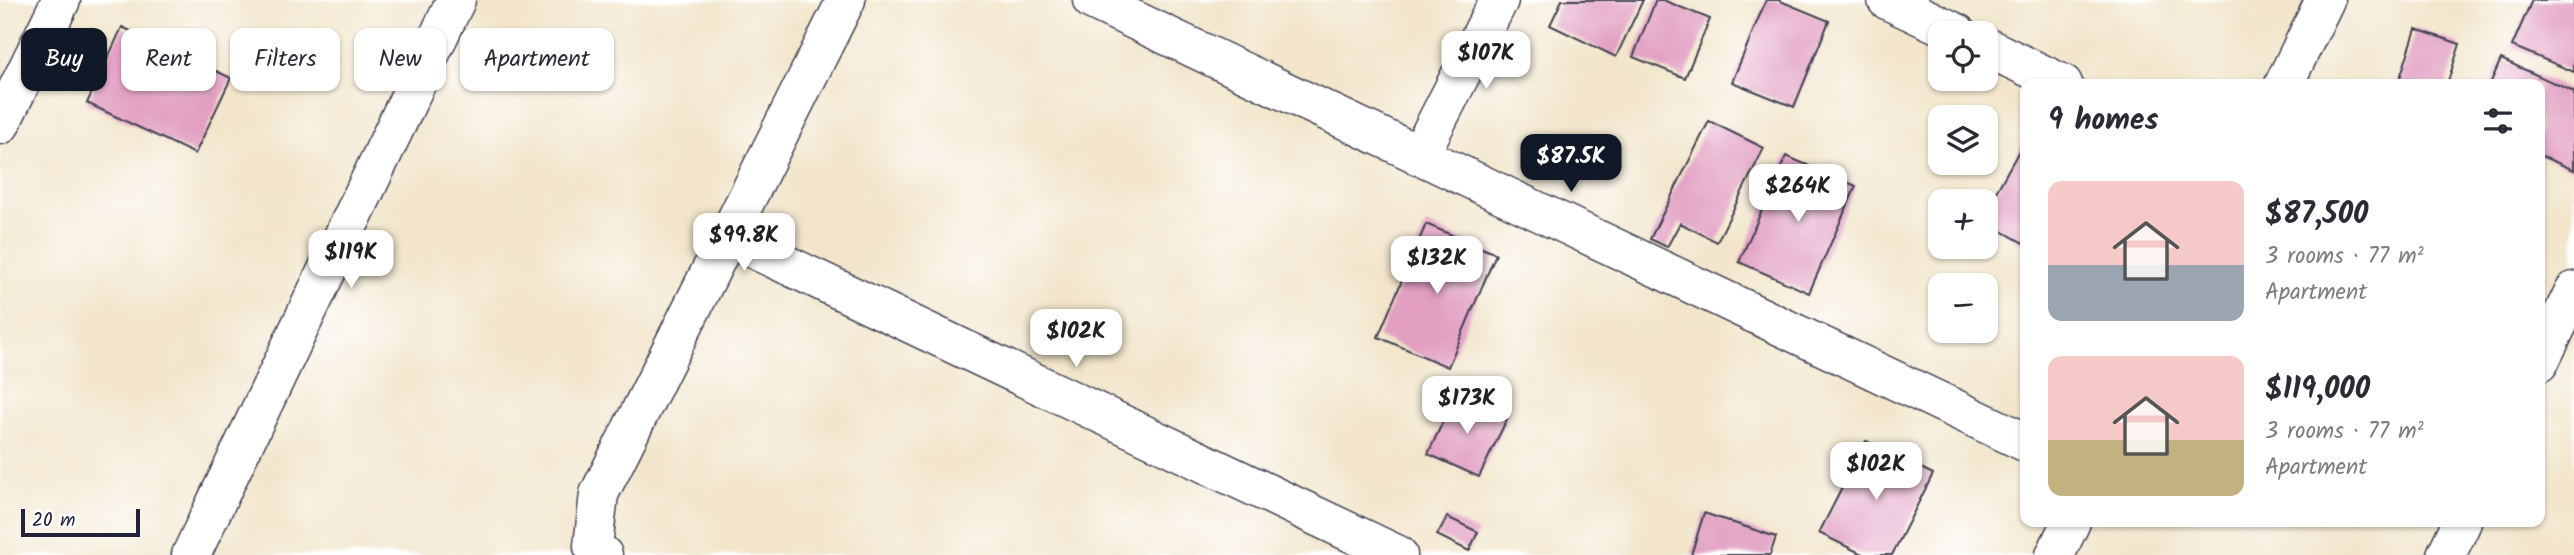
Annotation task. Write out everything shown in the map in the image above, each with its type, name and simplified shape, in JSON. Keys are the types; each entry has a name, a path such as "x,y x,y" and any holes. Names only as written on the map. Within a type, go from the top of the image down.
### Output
{"street":[{"path":"0,125 61,0"},
{"path":"191,555 456,0"},
{"path":"603,555 593,546 599,494 846,0"},
{"path":"1091,0 2020,440"},
{"path":"1419,156 1499,0"},
{"path":"1887,0 1931,21"},
{"path":"2286,79 2325,0"},
{"path":"1998,53 2053,79"},
{"path":"728,237 1398,555"},
{"path":"2545,351 2574,291"},
{"path":"2055,555 2069,527"},
{"path":"2446,555 2460,527"}],"building":[{"path":"1562,0 1643,0 1616,57 1550,25"},
{"path":"1656,0 1663,0 1710,19 1685,78 1633,57"},
{"path":"1766,0 1778,0 1829,21 1794,107 1732,82"},
{"path":"2532,0 2574,0 2574,72 2512,46"},
{"path":"121,29 121,91 216,91 216,71 230,78 195,154 87,103 93,91 107,91 107,60"},
{"path":"2416,29 2460,44 2449,79 2400,79"},
{"path":"2501,59 2574,92 2574,170 2545,158 2545,79 2492,79"},
{"path":"1709,121 1764,148 1717,242 1680,223 1667,247 1650,239"},
{"path":"2020,149 2020,241 1998,229 1998,189"},
{"path":"1786,156 1856,186 1809,293 1739,262"},
{"path":"1426,224 1496,254 1448,367 1378,337"},
{"path":"1455,395 1507,419 1479,477 1428,454"},
{"path":"1866,441 1933,474 1892,555 1864,555 1819,533"},
{"path":"1704,513 1776,537 1770,555 1691,555"},
{"path":"1447,517 1478,532 1469,551 1437,535"}]}
